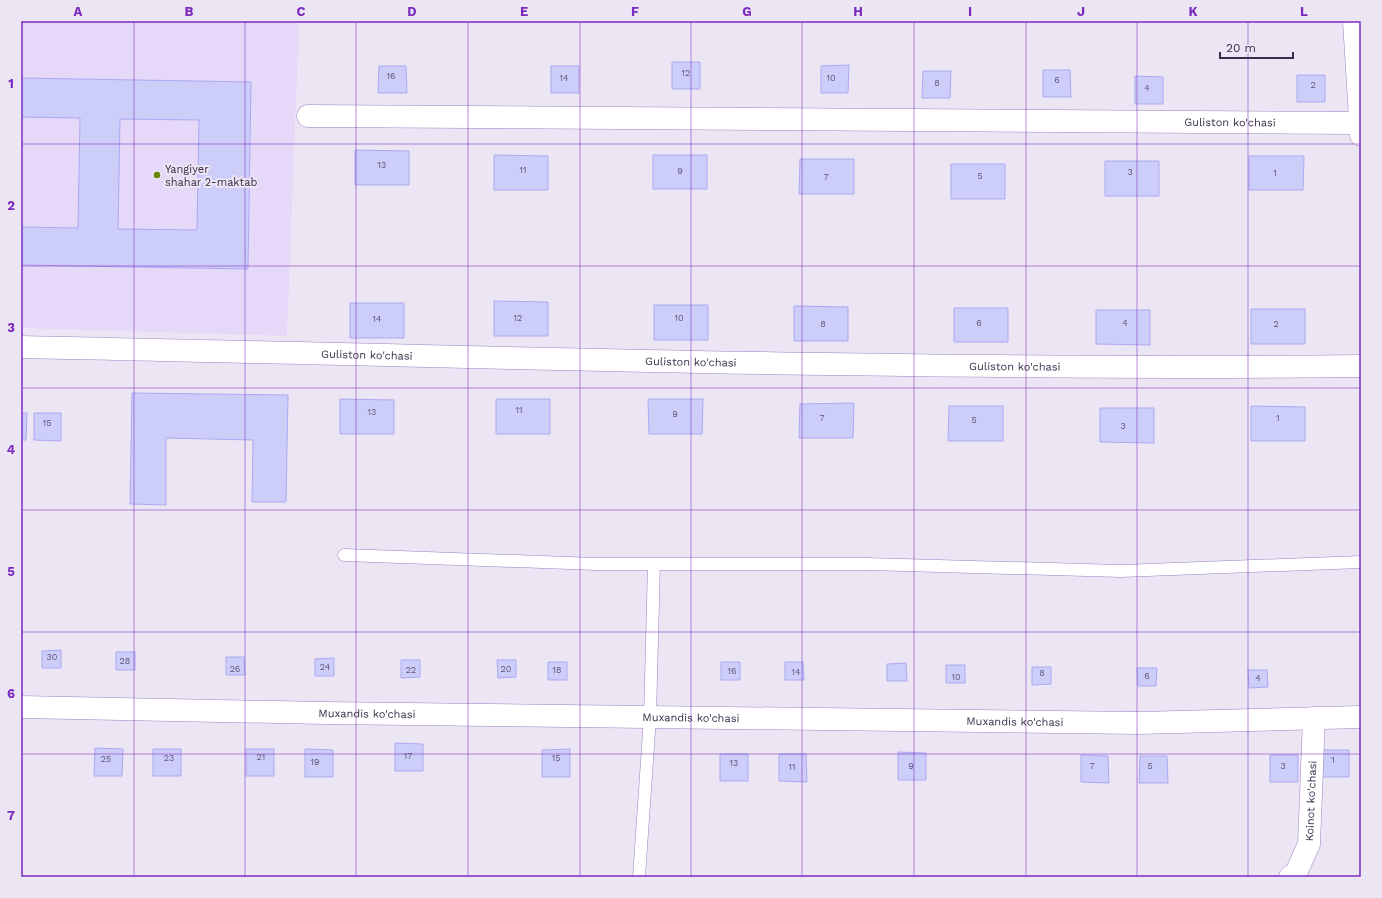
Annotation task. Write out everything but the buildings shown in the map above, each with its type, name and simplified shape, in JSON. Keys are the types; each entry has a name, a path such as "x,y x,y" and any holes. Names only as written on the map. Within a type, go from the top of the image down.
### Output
{"street":[{"name":"Guliston ko'chasi","path":"308,116 1361,129 1354,21"},
{"name":"Guliston ko'chasi","path":"21,347 711,361 1205,367 1361,366"},
{"name":"Muxandis ko'chasi","path":"21,707 650,717 1140,722 1361,717"},
{"name":"Koinot ko'chasi","path":"1290,877 1296,873 1310,844 1314,718"}],"lane":[{"path":"344,555 596,564 867,564 1121,571 1361,562"},
{"path":"638,877 650,717 654,564"}],"shaded area":[{"name":"Yangiyer shahar 2-maktab","path":"21,21 299,21 287,336 21,328"}],"place":[{"name":"Yangiyer shahar 2-maktab","path":"157,175"}]}
